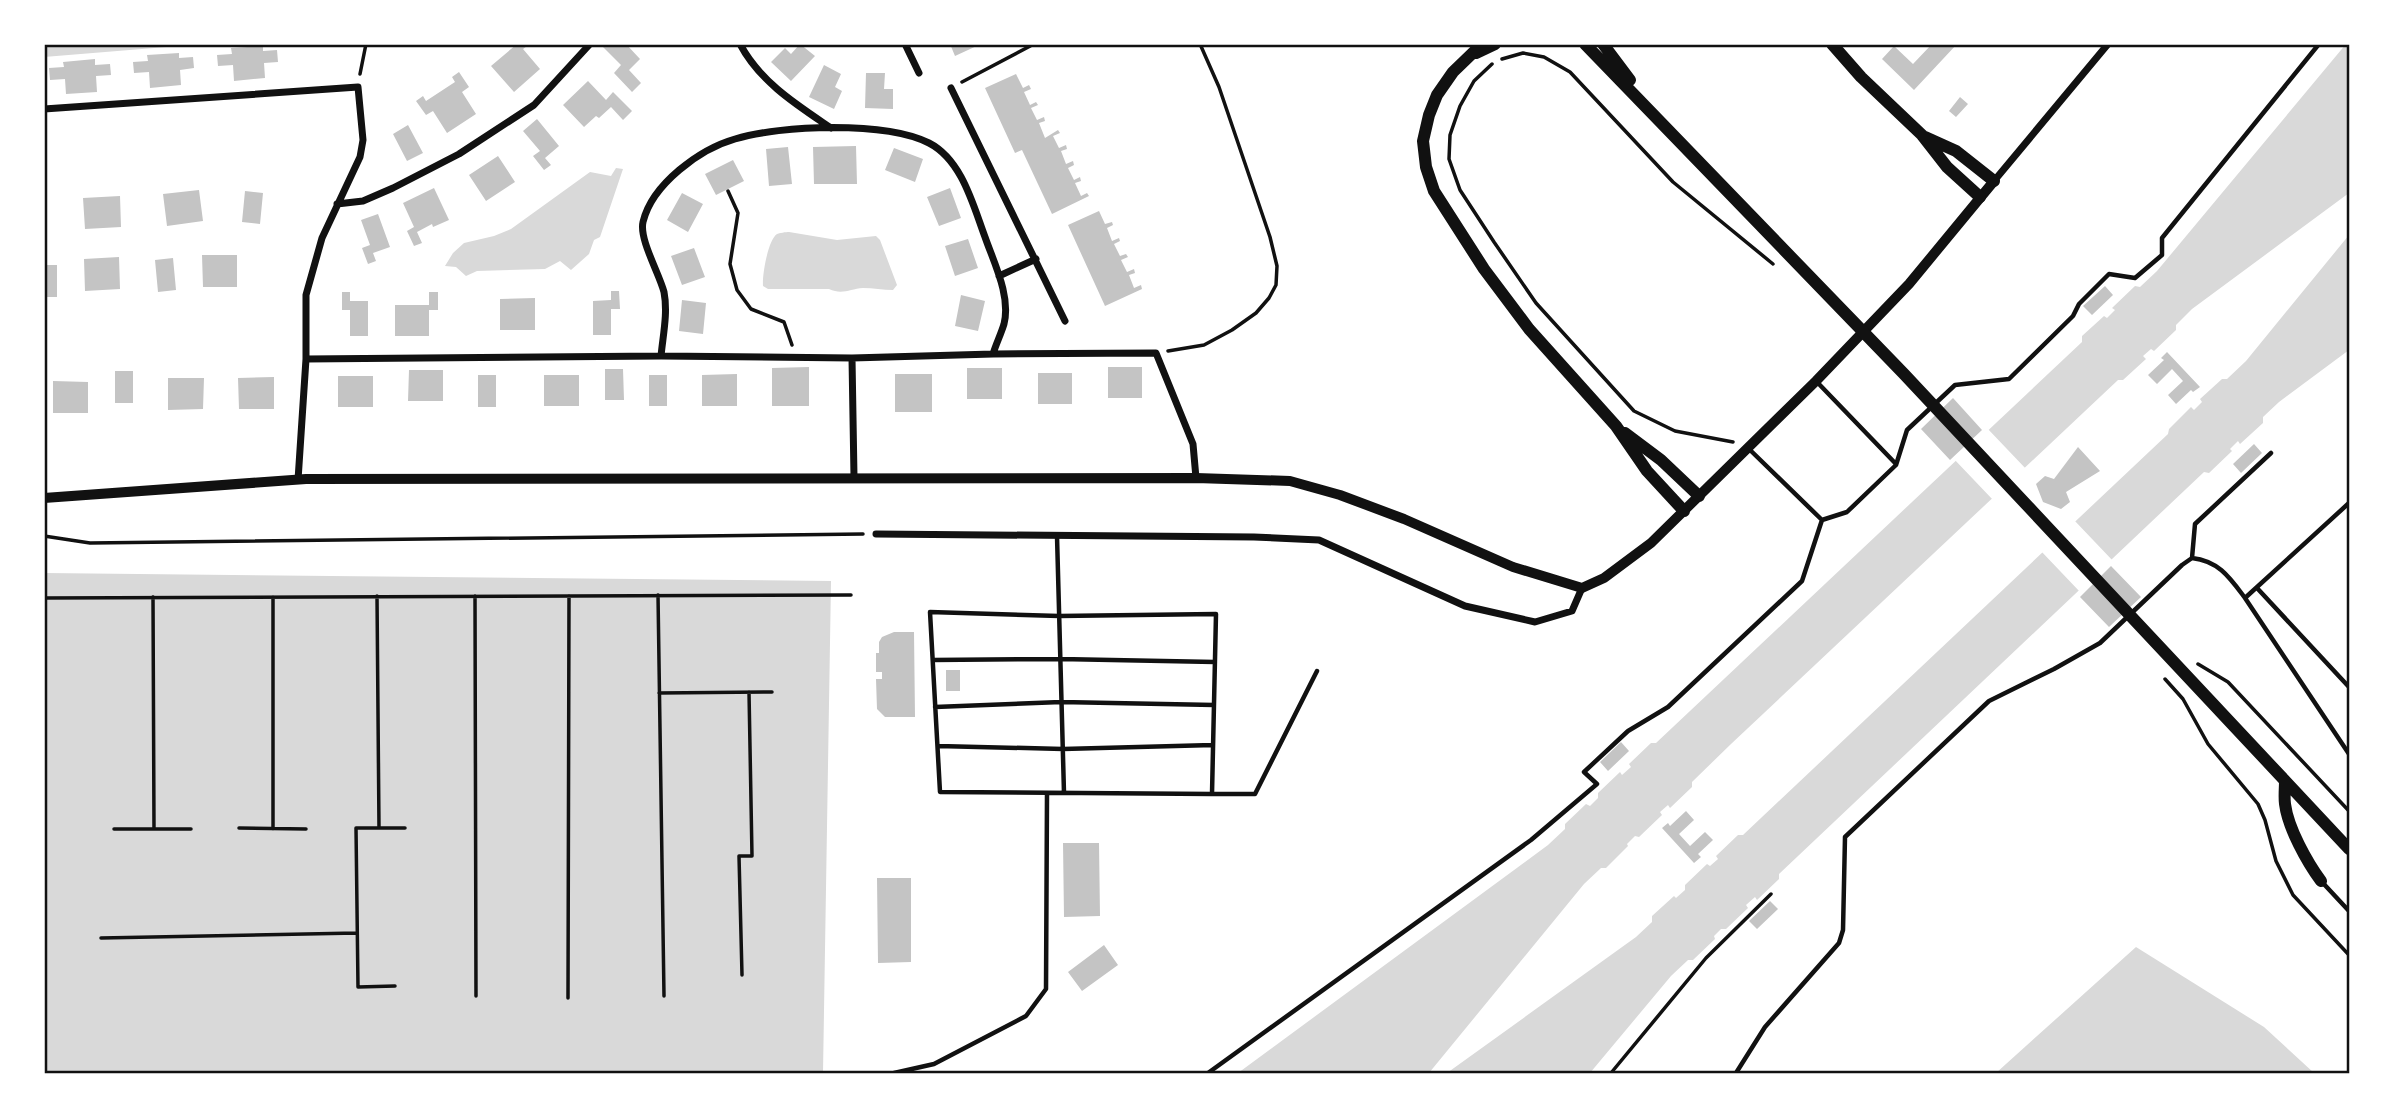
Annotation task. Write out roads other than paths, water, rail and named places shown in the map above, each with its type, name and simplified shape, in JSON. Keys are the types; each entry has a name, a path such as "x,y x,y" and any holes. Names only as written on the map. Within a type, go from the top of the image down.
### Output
{"main road":[{"path":"1482,44 1453,72 1437,94 1429,115 1423,141 1426,167 1434,191 1484,269 1529,329 1616,426 1647,471 1684,511"},
{"path":"1473,54 1495,44"},
{"path":"1585,44 1898,368 2349,849"},
{"path":"1603,44 1657,117"},
{"path":"1832,44 1861,77 1922,135 1947,167 1980,197"},
{"path":"1922,135 1956,151 1994,181"},
{"path":"1616,426 1661,460 1699,496"},
{"path":"2285,781 2288,816 2308,864 2321,881"}],"street":[{"path":"337,204 363,201 459,154 534,105 590,44"},
{"path":"740,44 744,53 779,93 831,128"},
{"path":"905,44 919,73"},
{"path":"44,498 298,480 854,477 1196,478 1290,481 1340,495 1404,519 1513,567 1582,588 1604,578 1651,543 1816,382 1909,284 2108,44"},
{"path":"44,109 358,87 363,139 360,157 321,238 306,295 306,359 298,480"},
{"path":"951,88 1065,321"},
{"path":"661,356 666,307 654,262 645,243 643,222 664,183 707,150 733,139 766,132 831,128 896,132 930,144 944,155 964,181 999,276 1004,297 1004,322 993,354"},
{"path":"999,276 1036,259"},
{"path":"306,359 661,356 852,358 1156,353 1193,444 1196,478"},
{"path":"852,358 854,477"},
{"path":"876,534 1254,537 1320,540 1465,606 1535,622 1572,611 1582,588"}],"lane":[{"path":"1822,520 1847,512 1896,465 1907,430 1955,385 2009,379 2073,316 2079,304 2109,274 2135,278 2162,255 2162,238 2319,44"},
{"path":"1816,382 1896,465"},
{"path":"1748,448 1822,520"},
{"path":"2192,558 2195,524 2271,453"},
{"path":"2245,598 2349,503"},
{"path":"1208,1073 1531,840 1597,784 1584,772 1628,731 1668,707 1802,581 1822,520"},
{"path":"1056,535 1064,793"},
{"path":"1736,1073 1765,1027 1839,943 1843,930 1845,837 1989,701 2099,643 2192,558 2207,559 2226,572 2349,754"},
{"path":"2257,588 2349,687"},
{"path":"1212,794 1216,614 1059,616 930,612 940,792 1047,793 1212,794 1255,794 1317,671"},
{"path":"933,660 1215,662"},
{"path":"935,706 1061,702 1214,705"},
{"path":"938,746 1063,749 1213,745"},
{"path":"894,1073 934,1064 1026,1016 1046,989 1047,793"},
{"path":"2321,881 2349,911"}]}
